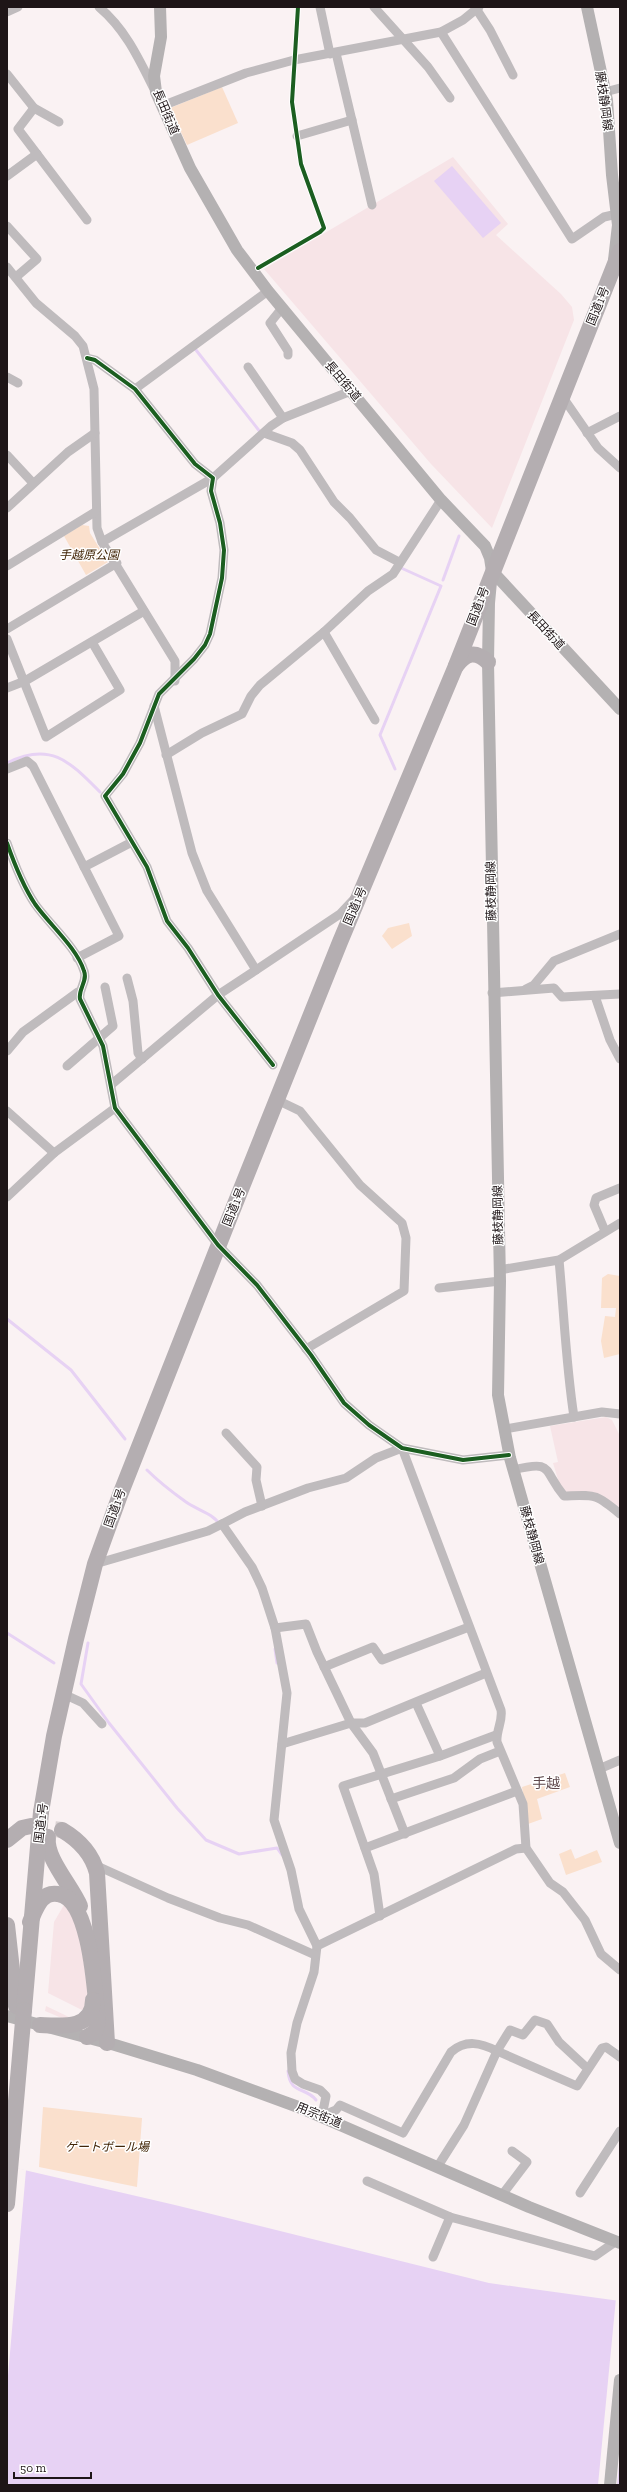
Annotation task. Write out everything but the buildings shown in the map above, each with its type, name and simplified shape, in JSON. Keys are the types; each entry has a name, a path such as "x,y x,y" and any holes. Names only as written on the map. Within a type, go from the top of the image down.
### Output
{"highway":[{"name":"国道1号","path":"7,2204 20,2053 16,2011 45,1832 56,1730 76,1639 95,1564 218,1245 276,1100 454,668 620,251"},
{"path":"454,668 465,656 471,654 481,656 488,662"},
{"path":"46,1814 70,1697 76,1639"},
{"path":"7,1840 22,1828 45,1832 80,1842 95,1865 99,1890 107,2043"},
{"path":"45,1832 51,1855 81,1907 98,2022 95,2032 87,2037"},
{"path":"30,1922 40,1901 47,1895 61,1894 68,1898 79,1911 86,1937"},
{"path":"7,1925 16,2011"},
{"path":"40,2025 70,2026 85,2020 92,2010 93,1988"}],"main road":[{"name":"長田街道","path":"160,7 161,37 154,76 156,92 190,168 237,250 268,292 441,500 484,546 490,558 492,571 620,709"},
{"name":"藤枝静岡線","path":"587,7 605,92 618,224 613,267"},
{"path":"612,175 620,191"},
{"name":"藤枝静岡線","path":"492,571 489,603 488,662 492,993 499,1275 498,1395 513,1470 620,1843"},
{"name":"用宗街道","path":"16,2011 40,2025 87,2037 197,2070 322,2116 502,2195 617,2243"},
{"path":"610,2485 620,2380"}],"street":[{"path":"7,12 18,7"},
{"path":"99,7 112,17 126,35 156,92"},
{"path":"320,7 352,120 372,205"},
{"path":"374,7 428,67 450,98"},
{"path":"162,106 246,73 333,53 403,41 441,32 477,8 513,76"},
{"path":"441,32 572,239 604,217 617,214"},
{"path":"7,74 34,108 59,122"},
{"path":"605,92 620,88"},
{"path":"34,108 18,129 87,220"},
{"path":"296,136 352,120"},
{"path":"7,176 37,154"},
{"path":"7,226 37,259 16,277"},
{"path":"7,267 44,312 75,336 83,346 94,389 95,512 102,542 117,563 144,611 175,661 175,681"},
{"path":"135,389 268,292"},
{"path":"282,308 270,323 288,351 288,355"},
{"path":"87,358 95,360 135,389 196,464 213,478"},
{"path":"248,367 284,418"},
{"path":"7,377 18,383"},
{"path":"102,542 213,478 264,433 284,418 351,391"},
{"path":"562,396 598,448 620,468"},
{"path":"587,433 620,416"},
{"path":"7,508 68,452 95,433"},
{"path":"264,433 292,443 300,450 334,502 376,550 399,562"},
{"path":"7,455 33,483"},
{"path":"213,478 211,491 221,529 224,550 216,611 205,645 175,681 160,694 140,743 123,774 105,796 149,872 167,921 188,948 218,995 273,1065"},
{"path":"166,755 202,733 242,714 251,696 260,685 324,632 368,591 393,574 399,562 441,500"},
{"path":"7,566 95,512"},
{"path":"7,629 117,563"},
{"path":"7,688 25,680 144,611"},
{"path":"324,632 375,720"},
{"path":"7,640 25,680 46,737 120,690 92,642"},
{"path":"154,706 192,853 207,891 256,970"},
{"path":"7,769 22,762 30,762 119,936 77,958"},
{"path":"84,866 132,842"},
{"path":"7,843 35,904 62,936 77,958 86,976 78,992 23,1032 7,1052"},
{"path":"112,1084 218,995 340,914 362,890"},
{"path":"526,989 534,985 554,962 620,934"},
{"path":"127,978 133,1001 138,1053 142,1059"},
{"path":"67,1066 99,1036 113,1026 105,987"},
{"path":"492,993 526,989 554,988 562,997 620,994"},
{"path":"78,992 99,1036 112,1084 114,1108 218,1245 257,1285 306,1348 349,1408 402,1448 464,1460 509,1455"},
{"path":"595,996 610,1040 620,1059"},
{"path":"276,1100 300,1111 360,1185 402,1223 406,1238 404,1291 306,1348"},
{"path":"7,1197 54,1153 114,1108"},
{"path":"7,1112 54,1153"},
{"path":"605,1232 594,1205 596,1198 620,1188"},
{"path":"439,1288 559,1260 620,1223"},
{"path":"559,1260 566,1330 568,1380 574,1417"},
{"path":"505,1429 602,1412 620,1414"},
{"path":"226,1433 257,1467 256,1480 262,1506"},
{"path":"95,1564 208,1531 262,1506 308,1488 346,1478 376,1458 402,1448"},
{"path":"402,1448 502,1716 496,1735 500,1751 523,1804 526,1848 550,1883 563,1892 585,1920 601,1954 620,1970"},
{"path":"513,1470 536,1464 544,1466 564,1496 587,1494 596,1496 620,1514"},
{"path":"222,1524 258,1577 275,1628 287,1693 274,1820 291,1870 299,1910 317,1946 314,1972 297,2023 291,2053 292,2071 299,2081 320,2090 326,2096 322,2116"},
{"path":"275,1628 306,1624 324,1667 351,1723 373,1753 405,1834"},
{"path":"324,1667 374,1647 382,1660 469,1627"},
{"path":"282,1744 351,1723 365,1723 486,1673"},
{"path":"70,1697 83,1703 102,1724"},
{"path":"416,1703 440,1756"},
{"path":"380,1916 374,1874 343,1786 440,1756 496,1735"},
{"path":"391,1799 454,1778 480,1759 500,1751"},
{"path":"598,1769 620,1760"},
{"path":"365,1848 517,1792"},
{"path":"317,1946 516,1849 526,1848"},
{"path":"95,1865 168,1898 220,1918 248,1925 315,1955"},
{"path":"438,2166 464,2125 497,2051 510,2030 523,2034 535,2020 547,2024 559,2042 588,2069"},
{"path":"322,2116 336,2110 340,2105 403,2133 443,2062 454,2049 463,2045 478,2043 577,2086 602,2048 606,2047 620,2057"},
{"path":"580,2192 620,2131"},
{"path":"502,2195 527,2162 512,2151"},
{"path":"367,2181 450,2217 595,2256 617,2243"},
{"path":"433,2257 450,2217"}],"shaded area":[{"path":"453,157 508,224 496,235 561,294 572,307 574,320 492,528 431,464 264,269"},
{"path":"452,166 501,223 483,238 434,181"},
{"path":"606,1417 612,1420 620,1436 620,1511 606,1499 566,1494 561,1489 553,1463 558,1462 550,1426"},
{"path":"64,1905 78,1923 89,1999 86,2012 48,1993 54,1922"},
{"path":"46,2006 69,2017 64,2019 45,2011"},
{"path":"7,2166 175,2205 489,2283 620,2301 620,2485 7,2485"}],"green space":[{"path":"222,87 238,123 187,145 170,108"},
{"name":"手越原公園","path":"82,525 89,526 90,533 108,562 86,575 64,536"},
{"path":"409,923 412,936 392,949 382,936 388,928"},
{"path":"608,1274 620,1276 620,1354 604,1358 601,1341 605,1316 615,1317 616,1308 601,1308 602,1278"},
{"path":"565,1773 570,1787 537,1799 542,1819 528,1824 522,1787"},
{"path":"571,1849 575,1859 597,1850 602,1862 566,1875 559,1854"},
{"name":"ゲートボール場","path":"43,2107 142,2118 137,2187 39,2167"}],"pier":[{"path":"7,2166 26,2170 7,2387"},
{"path":"616,2298 620,2299 620,2456 617,2485 598,2485"}],"waterway":[{"path":"196,350 261,433"},
{"path":"443,580 459,536"},
{"path":"395,769 380,735 441,586 399,567"},
{"path":"7,763 22,757 36,754 59,758 79,772 100,792"},
{"path":"7,1319 71,1370 125,1439"},
{"path":"147,1470 161,1483 190,1505 213,1517 220,1525"},
{"path":"7,1633 54,1663"},
{"path":"88,1643 81,1684 109,1723 177,1808 206,1840 239,1854 277,1848 282,1855"},
{"path":"275,1649 277,1663"},
{"path":"288,2071 289,2079 292,2084 316,2100"}],"tunnel":[{"path":"31,1826 62,1830"}],"cycle path":[{"path":"258,268 320,232 324,228 301,164 292,102 298,7"},
{"path":"87,358 95,360 135,389 195,464 213,478 211,491 220,523 224,550 222,578 210,634 205,645 194,659 159,694 140,743 123,774 105,796 147,867 167,921 188,948 218,995 273,1065"},
{"path":"7,843 19,874 35,904 69,945 84,971 85,978 80,992 80,999 103,1046 115,1108 218,1245 257,1285 311,1355 344,1403 369,1425 402,1448 463,1460 509,1455"}],"district":[{"name":"手越","path":"546,1783"}]}
